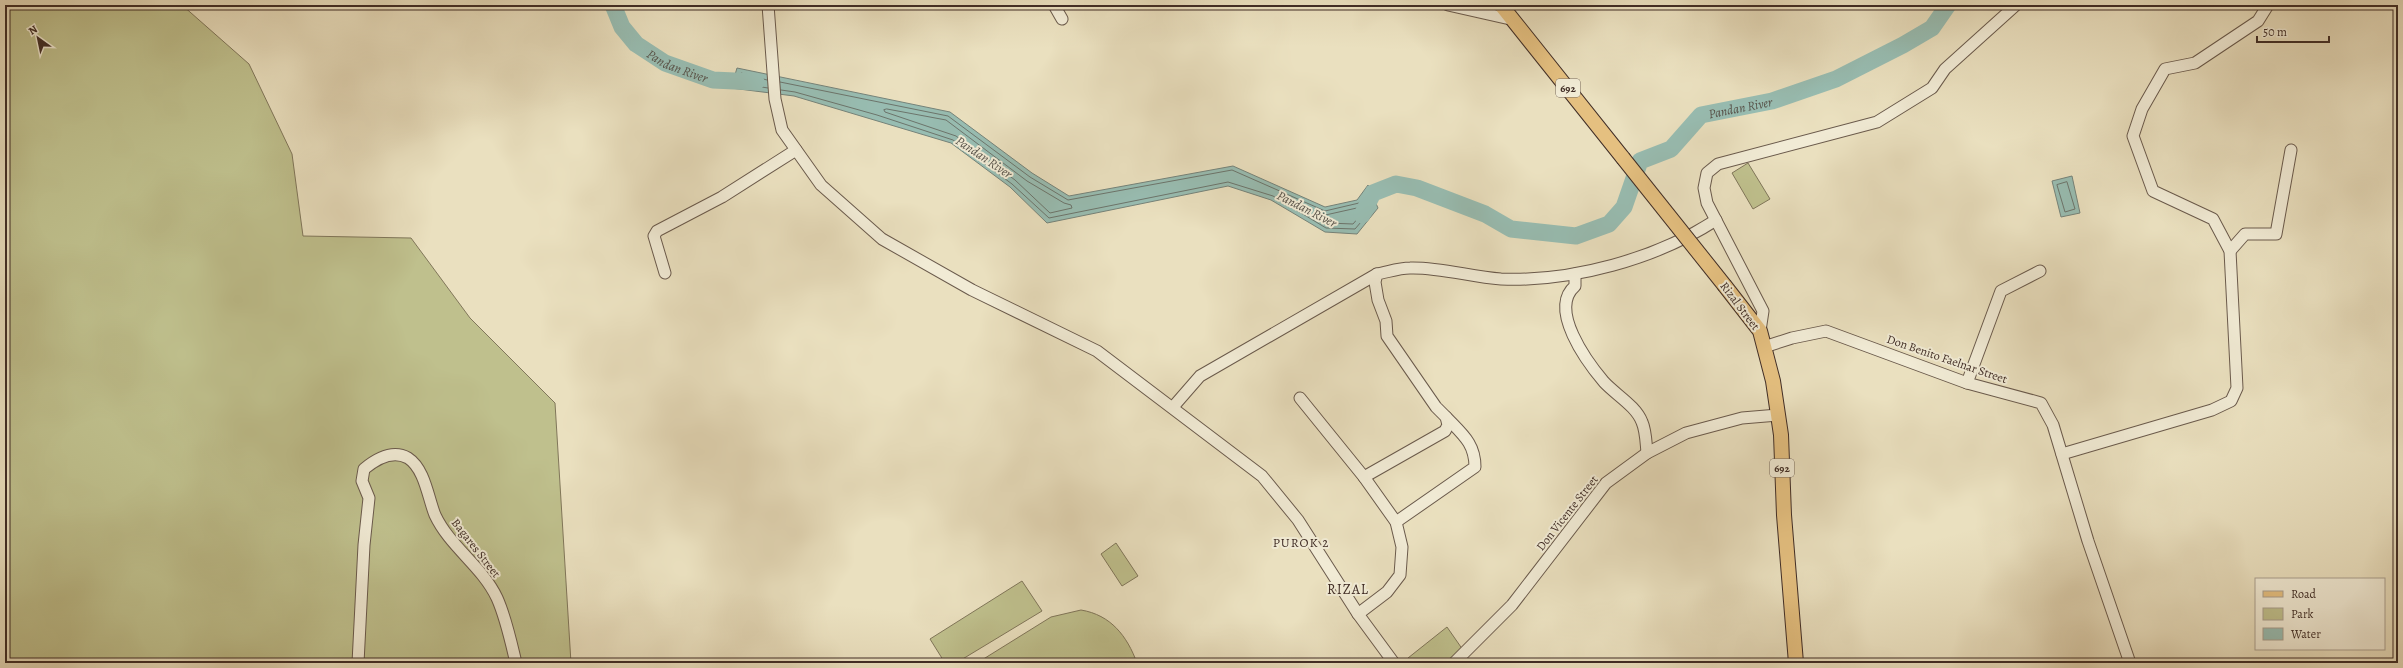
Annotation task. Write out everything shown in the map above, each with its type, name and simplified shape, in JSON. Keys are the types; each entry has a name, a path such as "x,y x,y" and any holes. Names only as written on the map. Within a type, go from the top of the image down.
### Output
{"main road":[{"name":"692","path":"1501,5 1510,19"},
{"name":"Rizal Street","path":"1510,19 1623,158 1760,331 1773,381 1778,415 1796,663"}],"street":[{"path":"768,5 775,99 782,130 821,185 882,239 972,290 1097,351 1173,407 1262,476 1298,520 1358,614 1394,663"},
{"path":"1054,5 1062,19"},
{"path":"1448,5 1510,19"},
{"path":"1760,331 1763,311 1728,240 1707,203 1704,188 1707,173 1718,164 1877,122 1932,88 1944,69 2016,5"},
{"path":"2062,454 2212,410 2231,401 2237,388 2230,251 2213,219 2153,191 2133,136 2142,109 2165,69 2195,63 2258,22 2268,5"},
{"path":"664,273 654,236 657,231 722,197 796,150"},
{"path":"2230,251 2245,234 2276,234 2291,150"},
{"path":"1173,407 1200,376 1377,274 1410,268 1503,279 1575,274 1636,258 1702,229 1716,220"},
{"path":"1967,382 2001,291 2040,271"},
{"path":"1377,274 1375,282 1378,300 1386,321 1387,336 1436,407 1469,442 1475,453 1475,468 1396,522"},
{"path":"1575,274 1575,286 1567,295 1565,313 1570,326 1586,358 1605,383 1642,422 1647,453"},
{"name":"Don Benito Faelnar Street","path":"1764,347 1792,338 1826,331 1967,382 2041,403 2053,425 2088,540 2130,663"},
{"path":"1300,398 1364,477 1396,522 1402,547 1400,574 1388,592 1358,614"},
{"name":"Don Vicente Street","path":"1454,663 1512,604 1606,483 1647,453 1686,433 1714,424 1742,418 1778,415"},
{"path":"1364,477 1445,431 1448,425 1446,417"},
{"name":"Bagares Street","path":"358,663 364,545 369,498 362,481 364,469 377,459 396,454 409,459 420,473 435,516 447,536 477,568 497,598 516,663"}],"green space":[{"path":"5,5 182,5 249,64 292,154 303,236 411,238 470,318 555,403 571,663 5,663"},
{"path":"1748,163 1770,199 1753,209 1732,173"},
{"path":"1116,543 1138,576 1122,586 1101,554"},
{"path":"1022,581 1042,611 956,663 945,663 930,639"},
{"path":"1081,610 1101,617 1116,628 1128,644 1137,663 977,663 1051,617"},
{"path":"1447,627 1463,650 1447,663 1411,663 1408,658"}],"water":[{"path":"737,68 950,112 1032,173 1069,196 1233,166 1325,207 1357,200 1368,185 1378,208 1357,234 1325,232 1271,200 1228,186 1047,223 1010,187 951,143 794,96 731,88"},
{"path":"2072,176 2080,213 2061,217 2052,181"}],"waterway":[{"name":"Pandan River","path":"613,5 622,27 636,44 665,63 713,80 756,82"},
{"name":"Pandan River","path":"1362,215 1373,193 1396,184 1417,188 1485,214 1511,229 1576,236 1609,224 1624,207 1640,161 1671,149 1701,115 1772,101 1836,79 1903,45 1932,28 1948,5"}],"district":[{"name":"PUROK 2","path":"1301,542"},
{"name":"RIZAL","path":"1348,589"}]}
